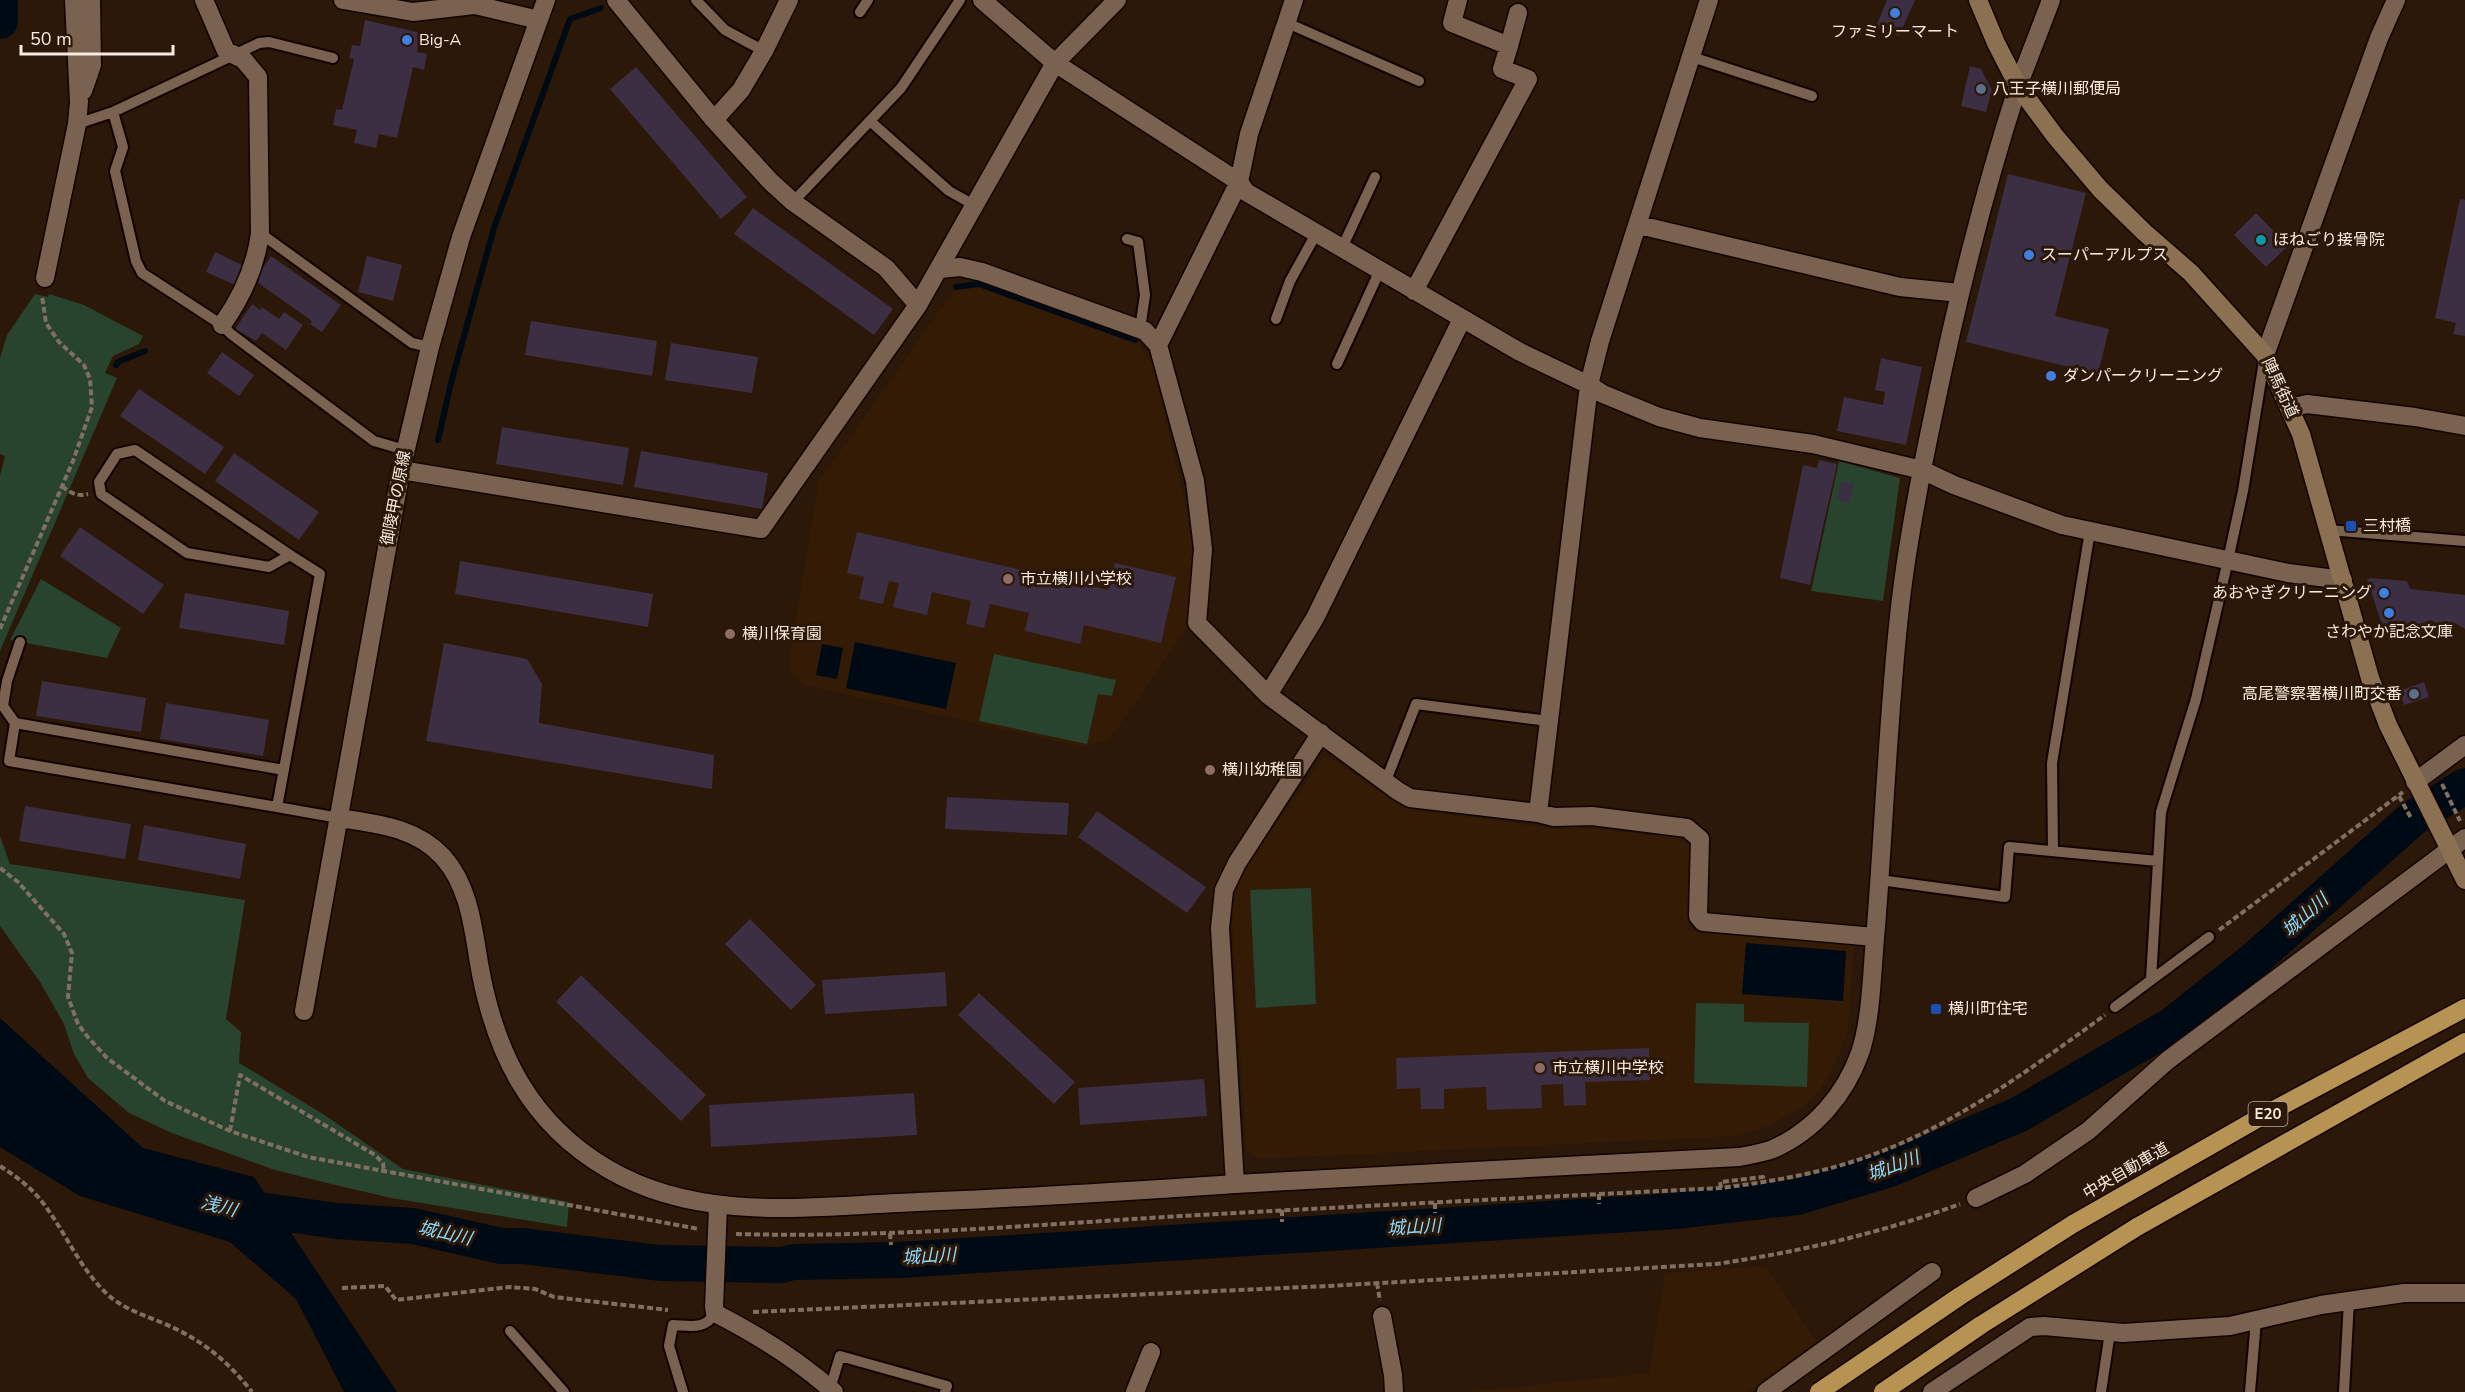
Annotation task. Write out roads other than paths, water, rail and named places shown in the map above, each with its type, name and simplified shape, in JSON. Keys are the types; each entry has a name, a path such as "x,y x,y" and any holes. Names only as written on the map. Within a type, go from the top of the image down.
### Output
{"highway":[{"name":"中央自動車道","path":"1819,1392 1960,1296 2073,1224 2257,1119 2465,1008"},
{"name":"E20","path":"1883,1392 1981,1325 2137,1227 2465,1042"}],"main road":[{"name":"陣馬街道","path":"1978,0 1996,43 2018,86 2055,136 2100,189 2191,273 2265,355 2301,434 2370,678 2388,725 2449,848"},
{"path":"2449,848 2465,880"}],"street":[{"path":"74,0 80,102"},
{"path":"45,278 80,102 92,65 91,0"},
{"path":"204,0 226,51 243,59 258,77 260,234 254,266 222,325"},
{"path":"343,0 413,12 473,2"},
{"path":"454,0 473,2 539,20"},
{"name":"御陵甲の原線","path":"304,1011 400,470 430,347 461,237 546,0"},
{"path":"616,0 714,120 771,182 793,202 886,268 918,305"},
{"path":"714,120 741,90 764,51 789,0"},
{"path":"400,470 761,529 918,305 1055,63 1117,0"},
{"path":"1158,345 1239,182 1249,134 1294,0"},
{"path":"1458,0 1452,23 1509,46"},
{"path":"1538,813 1589,385 1600,341 1639,225 1709,0"},
{"path":"339,818 400,829 428,844 442,855 465,892 489,1016 515,1078 555,1129 584,1154 632,1183 662,1194 718,1206 775,1208 1042,1198 1235,1185 1739,1158 1771,1150 1810,1126 1839,1094 1861,1052 1866,1028 1880,880 1899,614 1922,470 1960,293 1988,184 2018,86 2051,0"},
{"path":"2265,355 2379,38 2396,0"},
{"path":"993,3 1055,63 1239,182 1246,192 1520,352 1603,394 1659,417 1700,428 1813,444 1922,470 2030,514 2090,531 2288,573 2343,580"},
{"path":"1414,291 1528,79 1502,69 1518,13"},
{"path":"1639,225 1900,287 1960,293"},
{"path":"940,269 960,267 982,272 1145,331 1158,345 1195,481 1203,549 1197,623 1268,694 1385,783 1410,798 1538,813 1554,818 1592,816 1687,828 1700,838 1698,916 1703,922 1875,937"},
{"path":"1268,694 1316,618 1462,319"},
{"path":"2290,408 2307,404 2415,417 2465,426"},
{"path":"1235,1185 1220,928 1224,891 1237,863 1321,733"},
{"path":"2417,785 2433,768 2465,745"},
{"path":"1976,1198 2025,1174 2088,1131 2168,1060 2465,838"},
{"path":"718,1206 715,1310 795,1360 832,1390"},
{"path":"1766,1392 1932,1272"},
{"path":"1932,1392 2030,1327 2110,1332 2230,1326 2349,1301 2404,1293 2465,1293"},
{"path":"1383,1316 1394,1392"},
{"path":"1135,1392 1150,1352"}],"lane":[{"path":"696,0 725,30 764,51"},
{"path":"860,12 868,0"},
{"path":"793,202 901,88 960,0"},
{"path":"1285,22 1419,81"},
{"path":"77,124 113,112 259,43 269,42 333,58"},
{"path":"1692,57 1812,96"},
{"path":"113,112 123,147 115,171 136,261 142,273 222,325 374,441 405,450"},
{"path":"870,121 949,191 975,205"},
{"path":"1342,248 1375,177"},
{"path":"260,234 412,343 430,347"},
{"path":"1275,318 1290,281 1316,234"},
{"path":"1127,239 1138,242 1145,295 1140,329"},
{"path":"1337,364 1380,270"},
{"path":"2151,980 2161,812 2196,699 2228,560 2243,491 2257,390 2265,355"},
{"path":"277,807 320,574 135,450 117,454 99,482 101,494 187,554 269,567 290,555"},
{"path":"2328,530 2465,541"},
{"path":"2053,851 2052,763 2090,531"},
{"path":"20,642 3,706 15,723 9,761 339,818"},
{"path":"1385,783 1416,704 1548,721"},
{"path":"15,723 284,770"},
{"path":"1880,880 2005,897 2009,847 2158,861"},
{"path":"2115,1007 2209,938"},
{"path":"2344,1392 2349,1301"},
{"path":"683,1392 669,1346 673,1325 701,1327 710,1322 715,1310"},
{"path":"2250,1392 2256,1320"},
{"path":"510,1331 564,1392"},
{"path":"2101,1392 2110,1332"},
{"path":"832,1390 840,1356 947,1386 945,1392"}],"water":[{"path":"855,642 956,663 946,709 846,688"},
{"path":"822,644 843,648 837,679 816,675"},
{"path":"1746,943 1846,951 1843,1001 1742,994"},
{"name":"浅川","path":"0,1018 143,1148 254,1177 397,1392 344,1392 296,1299 230,1242 80,1196 0,1147"}],"waterway":[{"path":"0,0 0,21"},
{"path":"438,440 452,379 494,228 570,19 601,8"},
{"path":"956,287 979,284 1135,340"},
{"path":"116,365 118,362 145,351"},
{"name":"城山川","path":"230,1206 337,1221 413,1226 501,1246 523,1246 660,1263 782,1265 793,1262 900,1260 1676,1211 1797,1197 1890,1169 2020,1114 2172,1025 2255,959 2413,818 2465,786"}],"place":[{"name":"ファミリーマート","path":"1895,13"},
{"name":"Big-A","path":"407,40"},
{"name":"八王子横川郵便局","path":"1981,89"},
{"name":"ほねごり接骨院","path":"2261,240"},
{"name":"スーパーアルプス","path":"2029,255"},
{"name":"ダンパークリーニング","path":"2051,376"},
{"name":"三村橋","path":"2351,526"},
{"name":"市立横川小学校","path":"1008,579"},
{"name":"あおやぎクリーニング","path":"2384,593"},
{"name":"さわやか記念文庫","path":"2389,613"},
{"name":"横川保育園","path":"730,634"},
{"name":"高尾警察署横川町交番","path":"2414,694"},
{"name":"横川幼稚園","path":"1210,770"},
{"name":"横川町住宅","path":"1936,1009"},
{"name":"市立横川中学校","path":"1540,1068"}]}
